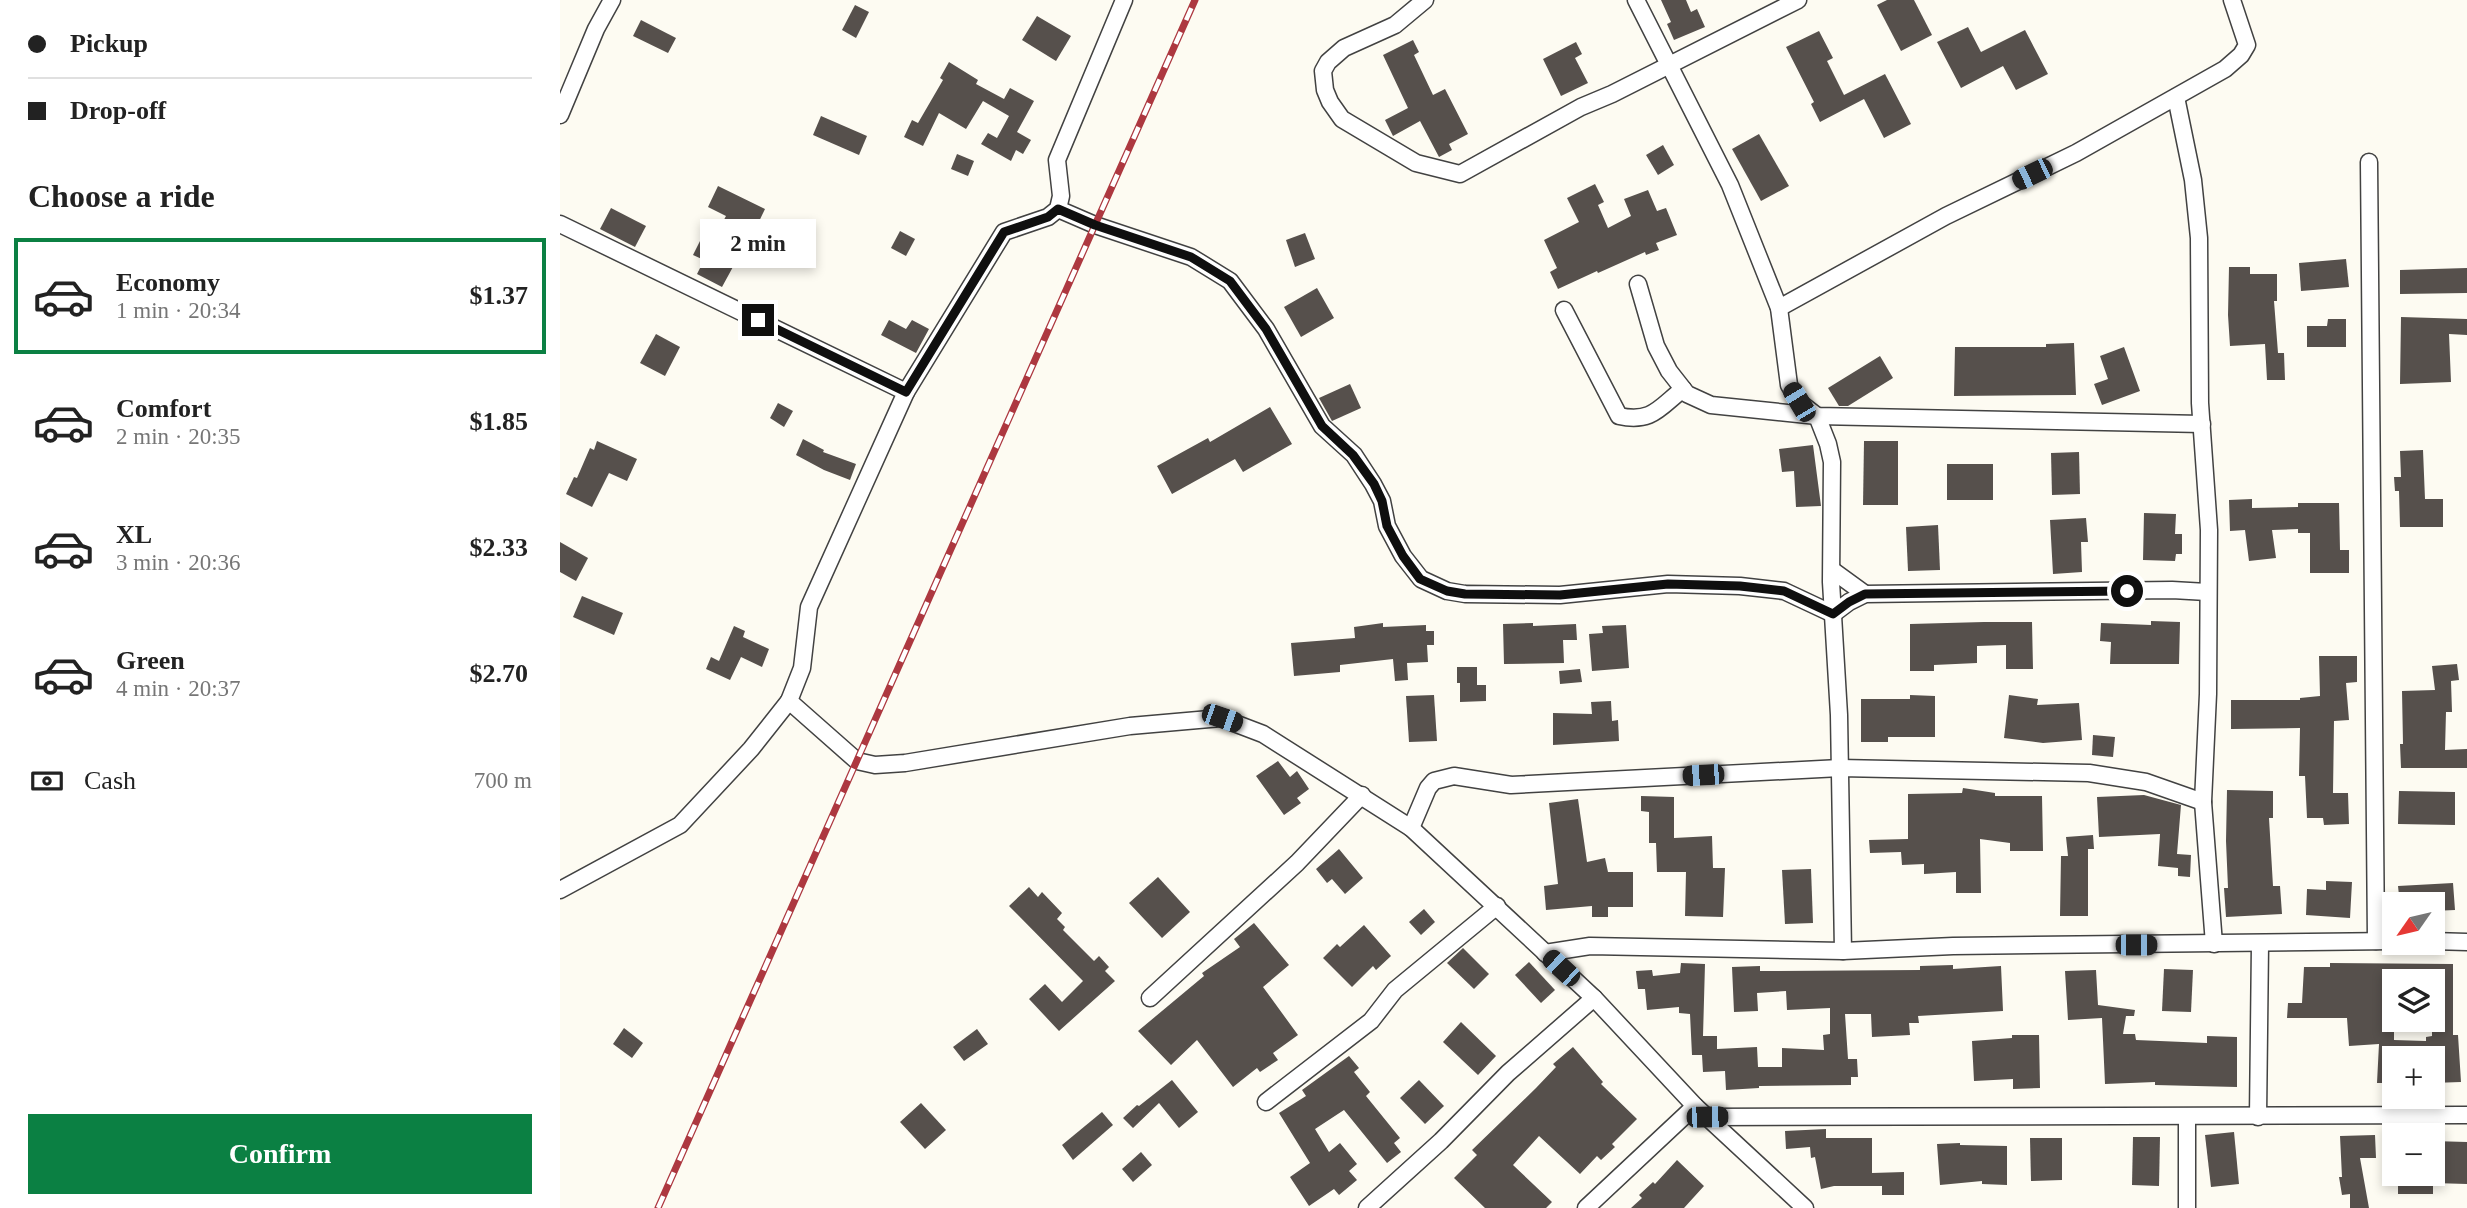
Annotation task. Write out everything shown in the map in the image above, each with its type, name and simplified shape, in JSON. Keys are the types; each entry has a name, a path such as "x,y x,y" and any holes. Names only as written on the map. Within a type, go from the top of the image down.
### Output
{"street":[{"path":"560,115 596,29 612,0"},
{"path":"560,890 680,825 751,749 789,701 802,668 809,607 906,392 1004,232 1048,217 1058,209 1061,196 1057,160 1124,0"},
{"path":"1425,0 1395,25 1344,48 1328,62 1323,71 1325,90 1342,119 1416,163 1460,174 1581,107 1798,0"},
{"path":"1636,0 1671,64 1730,185 1779,308 1789,385 1799,402 1817,416 1832,462 1832,570 1840,768 1843,951"},
{"path":"1779,308 1946,216 2076,153 2225,69 2241,55 2247,45 2232,0"},
{"path":"2176,97 2193,180 2199,237 2202,424 2209,530 2208,694 2203,802 2214,944"},
{"path":"2369,162 2376,941"},
{"path":"1058,209 1095,225 1191,257 1230,281 1266,329 1322,426 1353,455 1374,484 1382,501 1387,526 1403,556 1420,579 1447,591 1465,594 1560,595 1668,584 1740,586 1784,591 1833,614"},
{"path":"560,224 906,392"},
{"path":"1638,284 1656,346 1669,371 1687,394 1711,405 1817,416 2202,424"},
{"path":"1564,310 1619,416 1635,420 1646,418 1683,389"},
{"path":"1832,570 1865,594"},
{"path":"1833,614 1865,594 2172,590 2207,592"},
{"path":"789,701 858,761 875,765 905,763 1130,726 1222,718 1263,734 1411,828 1594,998 1701,1112 1805,1208"},
{"path":"1411,828 1427,788 1441,778 1454,776 1511,785 1840,768 2089,773 2146,782 2203,802"},
{"path":"1150,998 1297,863 1362,795"},
{"path":"1266,1102 1371,1021 1395,990 1425,962 1497,906"},
{"path":"1545,953 1590,946 1843,951 1953,946 2382,941"},
{"path":"2445,941 2467,942"},
{"path":"2258,1116 2260,944"},
{"path":"1367,1208 1441,1141 1508,1073 1594,998"},
{"path":"1586,1208 1701,1112 2187,1117 2467,1115"},
{"path":"2187,1117 2188,1208"}],"building":[{"path":"1661,0 1686,0 1691,12 1697,9 1705,27 1674,40 1667,24 1671,22"},
{"path":"1887,0 1914,0 1932,35 1901,51 1877,5"},
{"path":"855,5 869,12 856,38 842,30"},
{"path":"1037,16 1071,36 1056,61 1022,40"},
{"path":"641,20 676,38 668,53 633,36"},
{"path":"1968,27 1981,52 2025,30 2048,74 2016,90 2003,66 1961,88 1937,42"},
{"path":"1819,31 1833,58 1827,61 1844,95 1885,74 1911,124 1884,138 1864,99 1820,122 1811,104 1814,102 1786,47"},
{"path":"1413,40 1419,52 1414,55 1433,95 1445,89 1468,134 1449,144 1452,150 1439,157 1420,121 1393,136 1385,120 1408,108 1383,55"},
{"path":"1576,42 1582,54 1575,58 1588,83 1561,96 1543,59"},
{"path":"949,62 978,80 976,84 1004,99 1010,88 1034,101 1017,132 1031,140 1023,154 1016,150 1011,161 981,144 988,133 997,138 1009,116 983,101 966,129 939,113 923,146 904,137 912,120 918,123 943,80 940,78"},
{"path":"821,116 867,136 859,155 813,135"},
{"path":"1759,134 1789,186 1761,201 1732,149"},
{"path":"1663,145 1674,165 1658,175 1646,155"},
{"path":"957,154 974,161 968,176 951,169"},
{"path":"1595,184 1604,202 1598,205 1608,228 1631,216 1624,199 1648,190 1657,211 1666,208 1677,235 1656,243 1659,250 1646,255 1645,252 1558,289 1550,272 1557,268 1544,240 1579,222 1567,198"},
{"path":"718,186 765,209 754,232 775,245 761,268 740,254 722,287 697,274 704,260 693,255 703,235 713,240 726,216 708,207"},
{"path":"611,208 646,226 635,247 600,229"},
{"path":"900,231 915,239 906,256 891,248"},
{"path":"1305,233 1315,259 1295,267 1286,240"},
{"path":"2346,259 2349,287 2301,291 2299,263"},
{"path":"2229,267 2250,267 2250,274 2277,274 2277,301 2274,301 2278,353 2284,353 2285,380 2267,380 2265,344 2230,346"},
{"path":"2467,268 2467,293 2400,294 2400,270"},
{"path":"1317,288 1334,318 1301,337 1284,307"},
{"path":"2401,317 2467,319 2467,335 2449,334 2451,382 2400,384"},
{"path":"2328,319 2346,319 2346,347 2307,347 2307,326 2327,326"},
{"path":"889,320 906,329 912,320 929,329 916,353 881,335"},
{"path":"656,334 680,347 665,376 640,363"},
{"path":"2074,343 2076,395 1954,396 1955,347 2046,347 2046,344"},
{"path":"2124,347 2140,391 2102,405 2094,384 2108,379 2100,356"},
{"path":"1880,356 1893,378 1848,406 1839,406 1828,388"},
{"path":"1350,384 1361,408 1332,421 1319,398"},
{"path":"778,403 793,411 784,427 770,418"},
{"path":"1270,407 1292,444 1243,472 1235,459 1172,494 1157,466 1208,438 1210,442"},
{"path":"803,439 824,450 823,452 856,464 850,480 796,455"},
{"path":"597,441 637,459 627,481 609,473 592,507 566,494 574,477 577,478 590,448 594,450"},
{"path":"1864,441 1898,441 1898,505 1863,505"},
{"path":"1813,445 1821,506 1796,507 1794,471 1782,472 1779,449"},
{"path":"2423,450 2425,499 2443,499 2443,527 2400,527 2399,491 2395,491 2394,477 2401,477 2400,451"},
{"path":"2079,452 2080,494 2052,495 2051,453"},
{"path":"1947,464 1993,464 1993,500 1947,500"},
{"path":"2252,499 2252,508 2298,507 2298,503 2339,503 2340,550 2349,550 2349,573 2310,573 2310,533 2298,533 2298,529 2272,530 2276,558 2249,561 2245,530 2230,531 2229,500"},
{"path":"2144,513 2176,514 2175,534 2182,534 2182,554 2176,554 2175,561 2143,560"},
{"path":"2086,518 2088,542 2081,542 2082,572 2053,574 2050,520"},
{"path":"1938,525 1940,570 1908,571 1906,527"},
{"path":"560,542 588,558 576,581 560,572"},
{"path":"582,596 623,613 614,635 573,617"},
{"path":"2151,621 2180,622 2179,664 2110,664 2111,642 2100,641 2101,623 2151,625"},
{"path":"2032,622 2033,669 2006,669 2006,645 1977,646 1977,663 1934,665 1934,671 1910,671 1910,624"},
{"path":"1383,623 1383,627 1426,625 1426,631 1434,631 1434,645 1427,645 1428,662 1407,663 1408,680 1395,681 1393,659 1340,665 1340,672 1294,676 1291,643 1355,638 1354,627"},
{"path":"1533,623 1533,626 1576,624 1577,640 1563,640 1564,663 1504,664 1503,624"},
{"path":"1626,625 1629,668 1592,671 1589,634 1603,633 1602,626"},
{"path":"734,626 745,631 743,637 769,649 762,667 741,657 730,680 706,669 711,657 719,661"},
{"path":"2319,656 2357,656 2357,682 2346,683 2349,720 2334,721 2333,793 2348,793 2349,824 2324,825 2323,818 2307,818 2305,776 2299,776 2300,728 2231,729 2231,700 2300,700 2320,696"},
{"path":"2457,664 2459,680 2451,681 2452,712 2446,712 2445,750 2467,749 2467,768 2401,768 2402,691 2435,690 2432,666"},
{"path":"1457,667 1477,667 1477,685 1486,685 1486,701 1460,702"},
{"path":"1580,669 1582,682 1560,684 1559,671"},
{"path":"1434,695 1437,741 1409,742 1406,696"},
{"path":"1910,695 1935,696 1935,737 1888,737 1888,742 1861,742 1861,699 1910,699"},
{"path":"2009,695 2038,699 2037,705 2079,703 2082,740 2043,743 2004,738"},
{"path":"1611,701 1612,721 1618,720 1619,741 1553,745 1553,713 1592,714 1591,702"},
{"path":"2093,735 2115,737 2113,757 2092,755"},
{"path":"1278,761 1290,777 1297,771 1309,789 1297,798 1301,803 1284,815 1256,776"},
{"path":"1963,788 1995,793 1995,796 2042,796 2043,851 2010,851 2010,843 1980,839 1981,893 1956,893 1956,872 1924,874 1924,864 1902,865 1901,852 1870,853 1869,840 1908,839 1908,794 1962,793"},
{"path":"2227,790 2273,791 2273,818 2269,818 2273,886 2280,886 2282,914 2226,917 2224,888 2228,888"},
{"path":"2399,791 2455,792 2455,825 2398,824"},
{"path":"2144,795 2181,805 2177,854 2191,855 2190,877 2178,876 2178,868 2158,866 2160,834 2099,837 2097,797"},
{"path":"1641,796 1674,797 1674,838 1712,836 1713,868 1725,868 1723,917 1685,916 1686,872 1657,872 1656,843 1649,843 1649,812 1641,811"},
{"path":"1578,799 1587,862 1605,858 1608,872 1633,872 1633,907 1608,907 1608,917 1592,917 1592,906 1546,910 1544,886 1558,884 1549,803"},
{"path":"2093,835 2094,849 2088,849 2088,916 2060,916 2061,856 2068,856 2066,837"},
{"path":"1339,849 1363,878 1345,894 1332,879 1327,883 1316,869"},
{"path":"1811,869 1813,923 1785,924 1782,870"},
{"path":"1158,877 1190,912 1162,938 1129,903"},
{"path":"2326,881 2352,882 2350,918 2306,915 2307,889 2326,890"},
{"path":"2453,883 2455,910 2445,910 2445,892 2399,892 2398,886"},
{"path":"1029,887 1038,897 1042,892 1062,913 1057,919 1065,927 1063,930 1094,961 1099,956 1109,967 1105,971 1115,981 1059,1031 1029,999 1045,984 1062,1002 1083,981 1009,906"},
{"path":"1424,909 1435,922 1421,935 1409,922"},
{"path":"1254,923 1289,965 1263,987 1298,1035 1273,1053 1278,1060 1260,1072 1257,1068 1233,1087 1197,1040 1171,1065 1138,1031 1204,976 1202,973 1240,947 1234,939"},
{"path":"1364,925 1391,956 1376,970 1373,966 1352,987 1323,958 1337,944 1340,947"},
{"path":"1463,948 1489,974 1474,989 1447,963"},
{"path":"1529,962 1555,990 1541,1003 1515,975"},
{"path":"1681,963 1705,964 1703,1036 1717,1036 1717,1049 1757,1047 1758,1067 1782,1067 1782,1048 1824,1050 1823,1035 1830,1034 1830,1008 1787,1010 1786,991 1757,993 1758,1011 1734,1012 1732,967 1760,966 1760,971 1920,970 1920,966 1953,965 1953,969 2001,966 2003,1011 1918,1016 1919,1023 1909,1023 1910,1035 1872,1037 1871,1014 1845,1014 1848,1059 1857,1059 1858,1077 1851,1077 1851,1085 1759,1086 1726,1090 1725,1071 1703,1072 1702,1055 1692,1055 1690,1014 1679,1013 1679,1007 1647,1010 1645,989 1638,989 1636,971 1652,970 1653,976 1680,973"},
{"path":"2330,963 2453,964 2453,1035 2458,1035 2461,1082 2445,1083 2445,1046 2382,1046 2382,1083 2377,1083 2379,1044 2349,1046 2347,1018 2287,1018 2288,1003 2302,1003 2304,967 2330,967"},
{"path":"2164,969 2193,970 2191,1012 2162,1011"},
{"path":"2096,970 2098,1005 2135,1010 2134,1016 2126,1016 2123,1034 2135,1034 2136,1040 2207,1043 2207,1036 2237,1037 2237,1087 2155,1085 2155,1082 2105,1084 2102,1018 2068,1020 2065,971"},
{"path":"1461,1022 1496,1056 1478,1075 1443,1042"},
{"path":"624,1028 643,1043 632,1058 613,1044"},
{"path":"977,1029 988,1044 964,1061 953,1047"},
{"path":"2012,1035 2039,1035 2040,1088 2013,1089 2013,1079 1974,1081 1972,1041 2012,1038"},
{"path":"1573,1047 1603,1082 1601,1084 1637,1119 1612,1144 1615,1147 1601,1160 1597,1156 1580,1174 1539,1136 1513,1165 1552,1202 1546,1208 1485,1208 1454,1178 1477,1155 1472,1150 1556,1067 1553,1064"},
{"path":"1349,1056 1359,1068 1354,1072 1370,1092 1366,1096 1400,1138 1394,1143 1401,1152 1387,1163 1344,1110 1315,1129 1329,1152 1340,1143 1357,1164 1349,1171 1357,1180 1339,1195 1334,1189 1309,1206 1290,1177 1310,1163 1279,1113 1306,1096 1302,1090"},
{"path":"1172,1080 1198,1112 1179,1128 1159,1103 1133,1128 1123,1118 1137,1105"},
{"path":"1419,1080 1444,1106 1425,1124 1400,1098"},
{"path":"921,1103 946,1130 925,1149 900,1122"},
{"path":"1102,1112 1113,1125 1073,1160 1062,1145"},
{"path":"1826,1129 1826,1138 1872,1138 1872,1173 1904,1172 1904,1195 1882,1195 1882,1186 1834,1186 1821,1189 1815,1157 1811,1158 1810,1147 1786,1149 1785,1131"},
{"path":"2234,1132 2239,1184 2211,1187 2205,1135"},
{"path":"2375,1135 2376,1158 2360,1158 2369,1208 2350,1208 2350,1194 2342,1195 2339,1177 2342,1177 2340,1136"},
{"path":"2133,1137 2160,1137 2159,1186 2132,1185"},
{"path":"2030,1138 2062,1138 2062,1180 2031,1181"},
{"path":"2445,1141 2467,1142 2467,1184 2445,1183"},
{"path":"1937,1144 2007,1146 2007,1185 1982,1184 1982,1181 1940,1185"},
{"path":"1141,1152 1152,1165 1133,1182 1122,1169"},
{"path":"1677,1160 1704,1186 1684,1208 1631,1208 1642,1198 1639,1195 1653,1182 1655,1184"},
{"path":"2398,1186 2433,1186 2433,1194 2398,1194"}],"railway":[{"path":"658,1208 1195,0"}],"route":[{"path":"758,320 906,392 1004,232 1048,217 1058,209 1095,225 1191,257 1230,281 1266,329 1322,426 1353,455 1374,484 1382,501 1387,526 1403,556 1420,579 1447,591 1465,594 1560,595 1668,584 1740,586 1784,591 1802,597 1833,614 1865,594 2127,591"}]}
